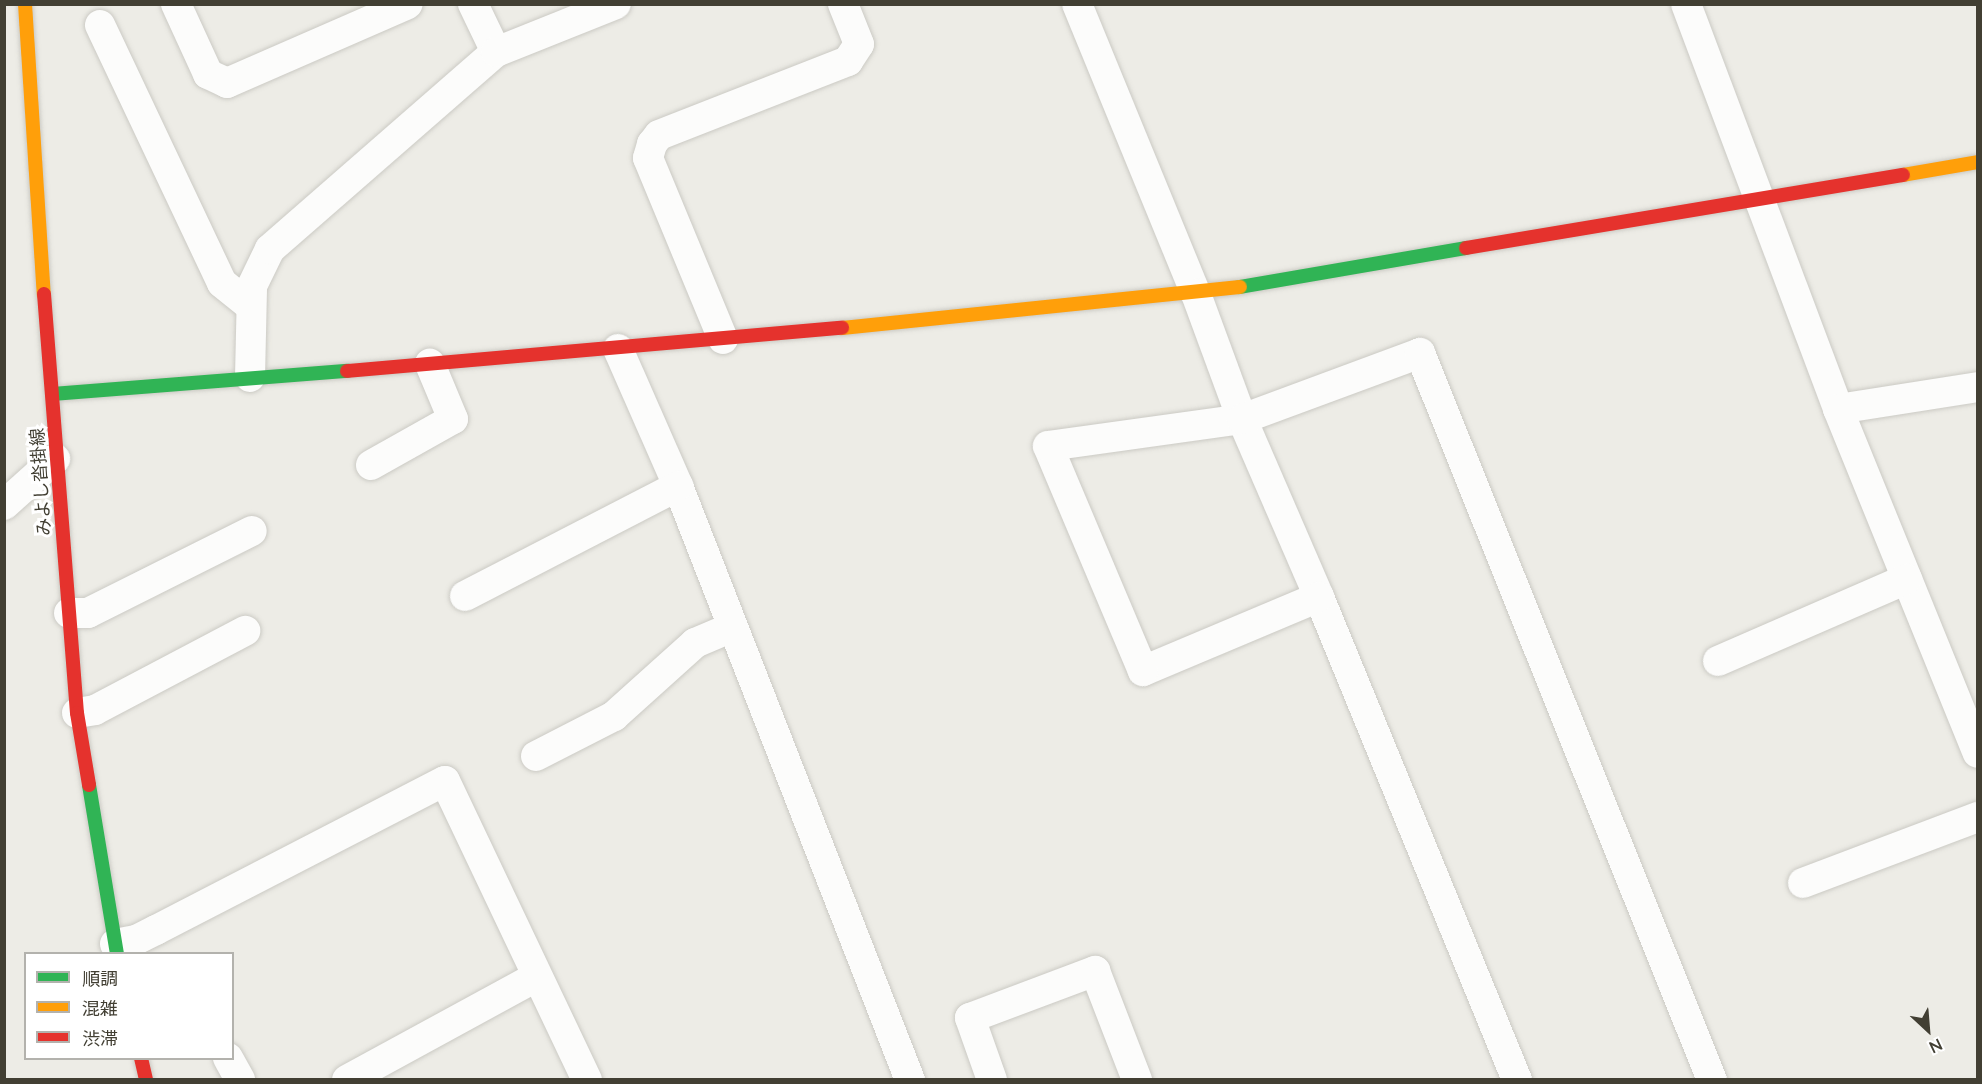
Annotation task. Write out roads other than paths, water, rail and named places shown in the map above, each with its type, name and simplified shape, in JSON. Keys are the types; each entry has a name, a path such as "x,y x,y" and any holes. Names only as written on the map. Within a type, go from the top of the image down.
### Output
{"street":[{"name":"みよし沓掛線","path":"25,4 53,394 55,459 77,714 116,949"},
{"path":"176,4 208,74 227,83 408,4"},
{"path":"473,4 496,52"},
{"path":"250,377 250,306 257,269 270,249 496,52 616,4"},
{"path":"723,339 648,158 652,144 659,135 848,61 859,44 843,4"},
{"path":"1077,4 1196,294 1242,419 1319,597 1516,1080"},
{"path":"1686,4 1838,409 1977,753"},
{"path":"100,25 222,283 250,306"},
{"path":"53,394 618,350 1196,294 1977,162"},
{"path":"618,350 678,486 731,628 910,1080"},
{"path":"1319,597 1143,671 1048,446 1242,419 1420,353 1712,1080"},
{"path":"371,465 453,419 430,364"},
{"path":"1838,409 1977,387"},
{"path":"4,505 55,459"},
{"path":"465,596 678,486"},
{"path":"69,613 88,613 252,531"},
{"path":"1718,661 1907,579"},
{"path":"536,756 614,716 695,643 731,628"},
{"path":"77,714 95,710 245,632"},
{"path":"116,949 136,940 162,942 445,781 536,977 587,1080"},
{"path":"1803,882 1977,817"},
{"path":"992,1080 970,1018 1095,971 1137,1080"},
{"path":"347,1080 536,977"},
{"path":"141,1060 146,1080"},
{"path":"229,1060 240,1080"}]}
